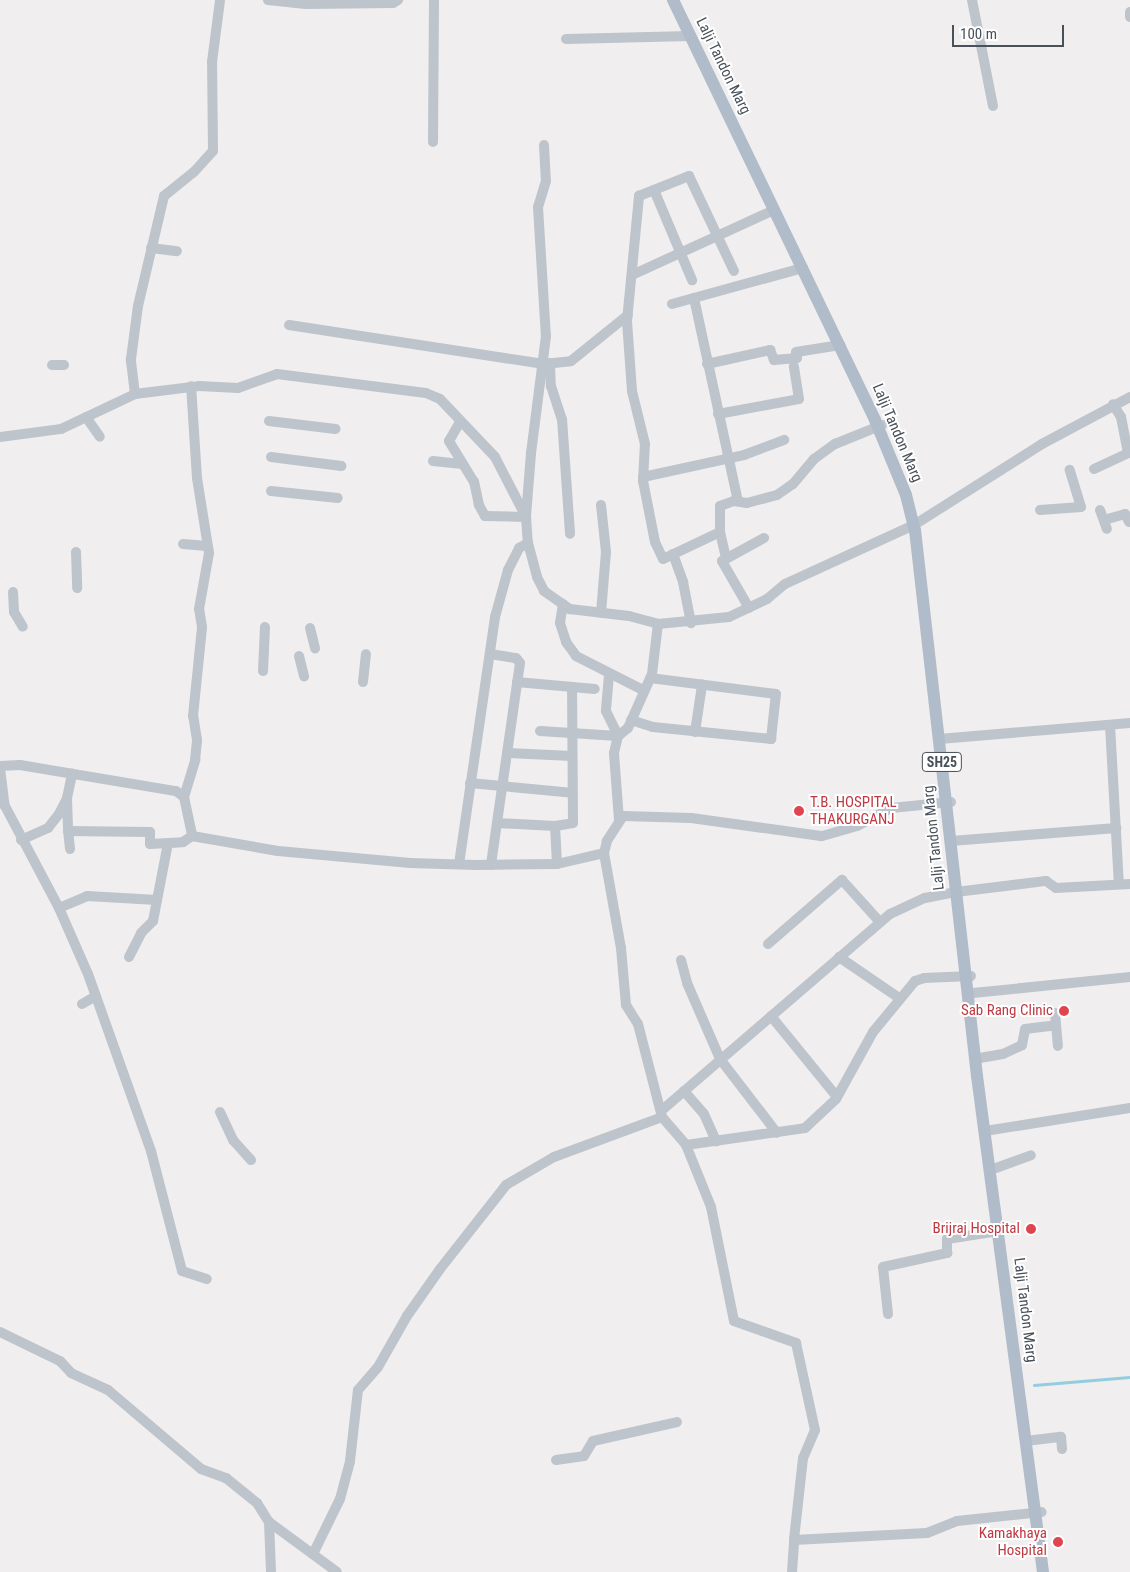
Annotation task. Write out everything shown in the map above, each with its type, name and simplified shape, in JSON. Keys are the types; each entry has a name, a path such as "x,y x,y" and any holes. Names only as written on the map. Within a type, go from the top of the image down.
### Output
{"main road":[{"name":"Lalji Tandon Marg","path":"673,0 774,210 799,254 803,268 880,426"},
{"name":"Lalji Tandon Marg","path":"680,0 880,426 916,523 968,976 987,1130 996,1168 1038,1513 1042,1572"},
{"name":"Lalji Tandon Marg","path":"968,976 973,993 998,1231 1012,1310"},
{"name":"Lalji Tandon Marg","path":"1038,1513 1049,1572"}],"street":[{"path":"135,394 131,359 138,306 164,196 194,172 213,151 212,62 220,0"},
{"path":"268,0 306,4 394,3 398,0"},
{"path":"433,142 434,0"},
{"path":"972,0 993,106"},
{"path":"1130,12 1130,17"},
{"path":"566,39 691,36"},
{"path":"544,145 546,181 538,208 545,284 547,363 550,386 562,419 570,534"},
{"path":"720,532 663,559 655,542 642,477 645,444 632,390 628,315 639,196 689,176 734,271"},
{"path":"654,190 692,280"},
{"path":"632,275 774,210"},
{"path":"151,248 177,251"},
{"path":"672,304 803,268"},
{"path":"694,298 738,501"},
{"path":"288,325 547,363 571,361 628,315"},
{"path":"708,364 770,350 774,360 797,358 796,352 840,346"},
{"path":"547,363 531,453 526,517 528,543 544,591 570,609 658,624 729,617 749,608 767,599 784,584 916,523 1112,404 1130,397"},
{"path":"52,365 64,366"},
{"path":"718,414 799,399 794,366"},
{"path":"0,438 61,429 135,394 191,386 238,388 277,374 426,393 440,399 495,457 526,517"},
{"path":"180,794 187,786 196,740 192,716 202,627 199,609 209,553 197,478 191,386"},
{"path":"1094,469 1128,453 1121,417 1112,404"},
{"path":"86,417 100,437"},
{"path":"270,421 336,429"},
{"path":"460,422 449,441 474,482 479,505 485,516 526,517"},
{"path":"726,558 720,532 720,506 777,495 793,484 814,459 835,444 880,426"},
{"path":"642,477 728,457 784,440"},
{"path":"270,457 341,466"},
{"path":"433,461 463,464"},
{"path":"1040,510 1081,507 1070,470"},
{"path":"271,491 338,498"},
{"path":"601,505 606,552 601,613"},
{"path":"1104,520 1125,514 1129,522"},
{"path":"749,608 722,561 764,538"},
{"path":"458,864 495,617 508,570 519,548 528,543"},
{"path":"183,544 207,546"},
{"path":"76,552 77,588"},
{"path":"673,554 684,582 691,622"},
{"path":"13,592 14,612 24,627"},
{"path":"563,604 560,623 566,642 576,656 609,675 643,690"},
{"path":"619,820 616,816 614,753 618,736 631,720 650,678 658,624"},
{"path":"263,671 264,626"},
{"path":"310,628 315,648"},
{"path":"363,682 366,654"},
{"path":"490,654 518,660 517,682 492,865"},
{"path":"299,656 304,676"},
{"path":"609,675 606,711 618,736"},
{"path":"631,720 653,727 771,739 776,694 650,678"},
{"path":"517,682 595,689"},
{"path":"695,732 702,685"},
{"path":"497,823 556,826 573,823 572,687"},
{"path":"942,739 1130,724"},
{"path":"1110,725 1119,884"},
{"path":"540,731 618,736"},
{"path":"507,753 572,756"},
{"path":"180,794 20,765 0,767 5,806 21,840 59,908 96,996 151,1151 182,1271 207,1279"},
{"path":"70,849 67,798 72,774"},
{"path":"470,783 502,788 573,793"},
{"path":"180,794 192,836"},
{"path":"21,840 48,828 67,798"},
{"path":"792,1572 803,1458 815,1430 796,1343 734,1321 711,1207 686,1145 662,1114 638,1024 626,1005 621,948 604,853 607,841 623,816 691,818 821,836 858,826 891,808 949,802"},
{"path":"556,826 557,864"},
{"path":"953,841 1116,828"},
{"path":"68,831 150,832 150,844 183,842 192,836 335,858 458,864 557,864 604,853"},
{"path":"130,957 141,933 154,921 168,843"},
{"path":"768,944 842,880 880,922"},
{"path":"313,1554 330,1526 340,1499 350,1461 358,1390 378,1368 407,1316 440,1269 506,1186 554,1157 662,1114 684,1091 720,1059 880,922 925,898 959,891 1046,881 1056,888 1130,884"},
{"path":"59,908 88,896 157,900"},
{"path":"840,956 899,998"},
{"path":"681,960 687,983 720,1059 777,1133"},
{"path":"686,1145 805,1128 838,1097 873,1032 899,998 915,982 924,978 968,976"},
{"path":"973,993 1130,977"},
{"path":"82,1004 96,996"},
{"path":"1055,1013 1058,1046"},
{"path":"771,1016 838,1097"},
{"path":"980,1058 1003,1054 1022,1045 1025,1029 1056,1025"},
{"path":"684,1091 704,1114 716,1141"},
{"path":"987,1130 1130,1108"},
{"path":"220,1112 233,1140 251,1160"},
{"path":"996,1168 1030,1155"},
{"path":"888,1314 883,1267 948,1253 947,1239 998,1231"},
{"path":"0,1332 60,1361 72,1373 108,1390 201,1469 223,1476 249,1497 269,1522 337,1572"},
{"path":"556,1460 584,1456 593,1441 600,1438 677,1422"},
{"path":"1029,1441 1061,1438 1062,1449"},
{"path":"794,1540 927,1533 957,1521 1038,1513"},
{"path":"269,1522 271,1572"}],"waterway":[{"path":"1034,1385 1130,1377"}],"place":[{"name":"T.B. HOSPITAL THAKURGANJ","path":"799,811"},
{"name":"Sab Rang Clinic","path":"1064,1011"},
{"name":"Brijraj Hospital","path":"1031,1229"},
{"name":"Kamakhaya Hospital","path":"1058,1542"}]}
